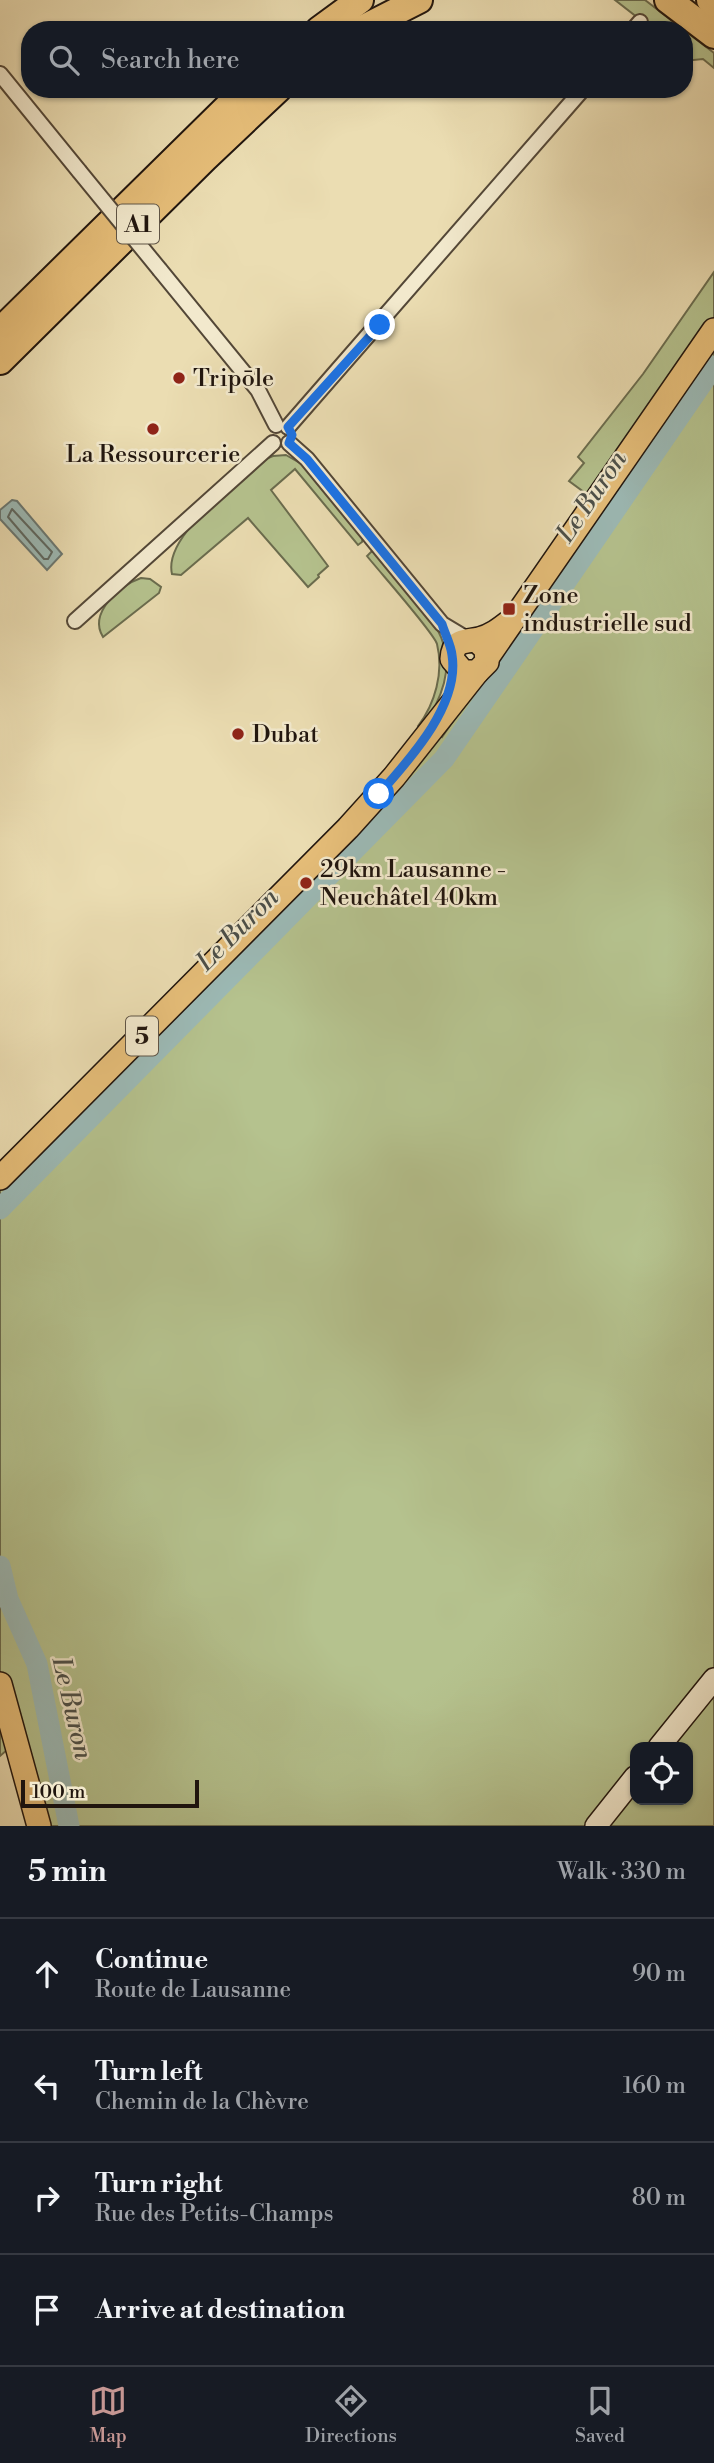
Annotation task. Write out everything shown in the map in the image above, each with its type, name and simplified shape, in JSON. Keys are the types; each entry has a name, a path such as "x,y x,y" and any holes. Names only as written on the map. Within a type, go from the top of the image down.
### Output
{"highway":[{"path":"330,21 358,0"},
{"path":"371,21 402,0"},
{"path":"376,21 419,0"},
{"path":"668,0 714,35"},
{"path":"710,0 714,6"},
{"name":"A1","path":"0,331 237,98"},
{"name":"A1","path":"0,361 268,98"}],"main road":[{"name":"5","path":"0,1178 323,854 394,777 431,729 450,686 469,654 517,615 714,330"},
{"path":"0,1684 39,1826"}],"street":[{"path":"0,74 258,390 282,426 292,435 289,443 281,447 272,443"},
{"path":"272,443 270,431 282,426 575,98"},
{"path":"75,621 272,443"},
{"path":"289,443 307,459 469,654"},
{"path":"663,1742 714,1679"},
{"path":"596,1826 630,1783"}],"green space":[{"path":"615,0 645,0 672,21 642,21"},
{"path":"693,37 714,53 714,68 703,59 693,60"},
{"path":"714,272 714,319 588,495 569,481 584,463 578,457 643,374"},
{"path":"714,342 714,1826 39,1826 16,1742 0,1756 0,1178 439,735 442,737"},
{"path":"286,455 305,466 363,536 362,542 358,545 295,469 271,490 328,566 308,587 248,518 181,575 172,574 172,559 178,544 203,513 261,461"},
{"path":"375,552 428,615 440,634 446,654 445,676 438,701 421,730 418,726 429,708 439,676 437,644 367,556"},
{"path":"141,578 150,579 161,587 159,593 103,637 99,628 100,619 108,601 124,587"}],"water":[{"path":"12,500 17,501 62,554 47,570 0,519 0,510"}],"waterway":[{"name":"Le Buron","path":"0,1209 444,759 714,366"},
{"name":"Le Buron","path":"0,1566 8,1599 37,1664 69,1826"}],"place":[{"name":"Tripōle","path":"179,378"},
{"name":"La Ressourcerie","path":"153,429"},
{"name":"Zone industrielle sud","path":"509,609"},
{"name":"Dubat","path":"238,734"},
{"name":"29km Lausanne - Neuchâtel 40km","path":"306,883"}],"route":[{"path":"379,794 421,745 431,729 450,686 453,653 442,624 307,459 289,443 292,435 288,427 380,325"}]}
